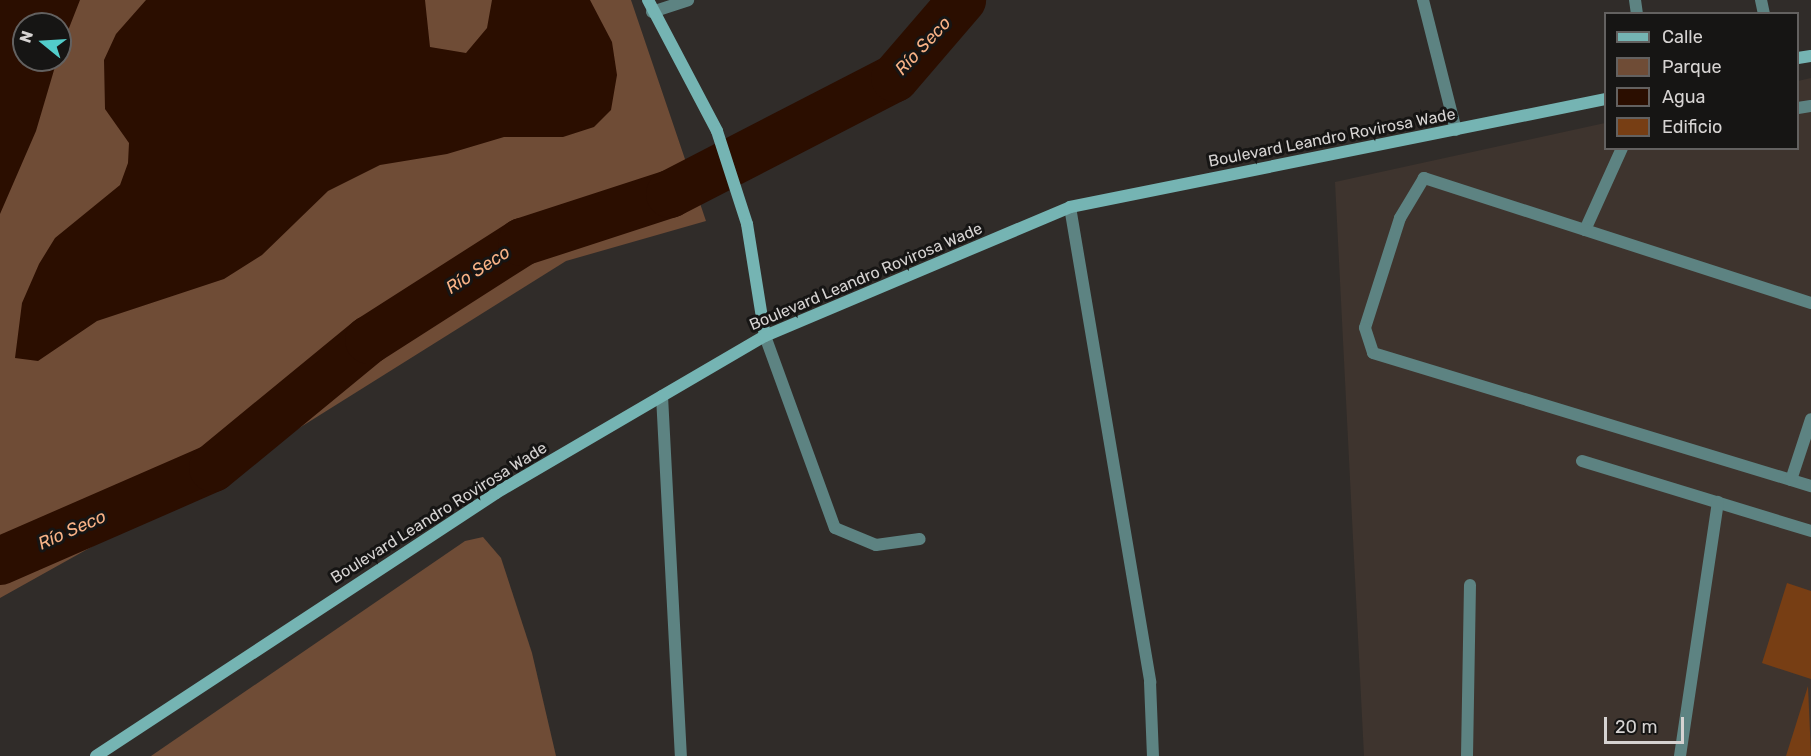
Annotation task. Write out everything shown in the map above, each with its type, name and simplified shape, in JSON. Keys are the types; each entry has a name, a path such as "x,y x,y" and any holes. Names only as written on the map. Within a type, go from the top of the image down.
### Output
{"main road":[{"path":"648,0 652,12 717,131 747,224 765,336"},
{"name":"Boulevard Leandro Rovirosa Wade","path":"96,756 496,493 765,336 1070,207 1604,99"}],"street":[{"path":"652,12 688,0"},
{"path":"1423,0 1456,130"},
{"path":"1586,230 1621,150"},
{"path":"1811,303 1424,178 1400,219 1365,328 1373,353 1811,486"},
{"path":"1070,207 1150,682 1153,756"},
{"path":"765,336 835,528 876,545 920,538"},
{"path":"662,396 681,756"},
{"path":"1791,480 1811,419"},
{"path":"1582,461 1811,531"},
{"path":"1680,756 1718,502"},
{"path":"1467,756 1470,585"}],"shaded area":[{"path":"1811,78 1811,756 1364,756 1335,182 1604,123 1604,150 1799,150 1799,81"}],"green space":[{"path":"0,0 631,0 706,221 566,261 256,455 0,598"},
{"path":"483,537 501,558 532,653 556,756 151,756 465,541"}],"water":[{"path":"0,0 80,0 72,20 72,12 12,12 12,72 53,72 36,131 0,214"},
{"path":"146,0 425,0 430,47 466,53 487,28 492,0 590,0 612,42 617,75 611,110 594,127 563,137 504,137 447,154 380,165 328,191 262,255 224,279 97,321 38,361 15,358 22,303 39,264 55,238 120,185 128,163 129,143 105,109 104,60 116,34"}],"building":[{"path":"1787,583 1811,591 1811,679 1762,663"},
{"path":"1808,686 1811,756 1786,756"}],"waterway":[{"name":"Río Seco","path":"0,561 213,468 369,340 522,242 670,194 895,78 962,0"}]}
